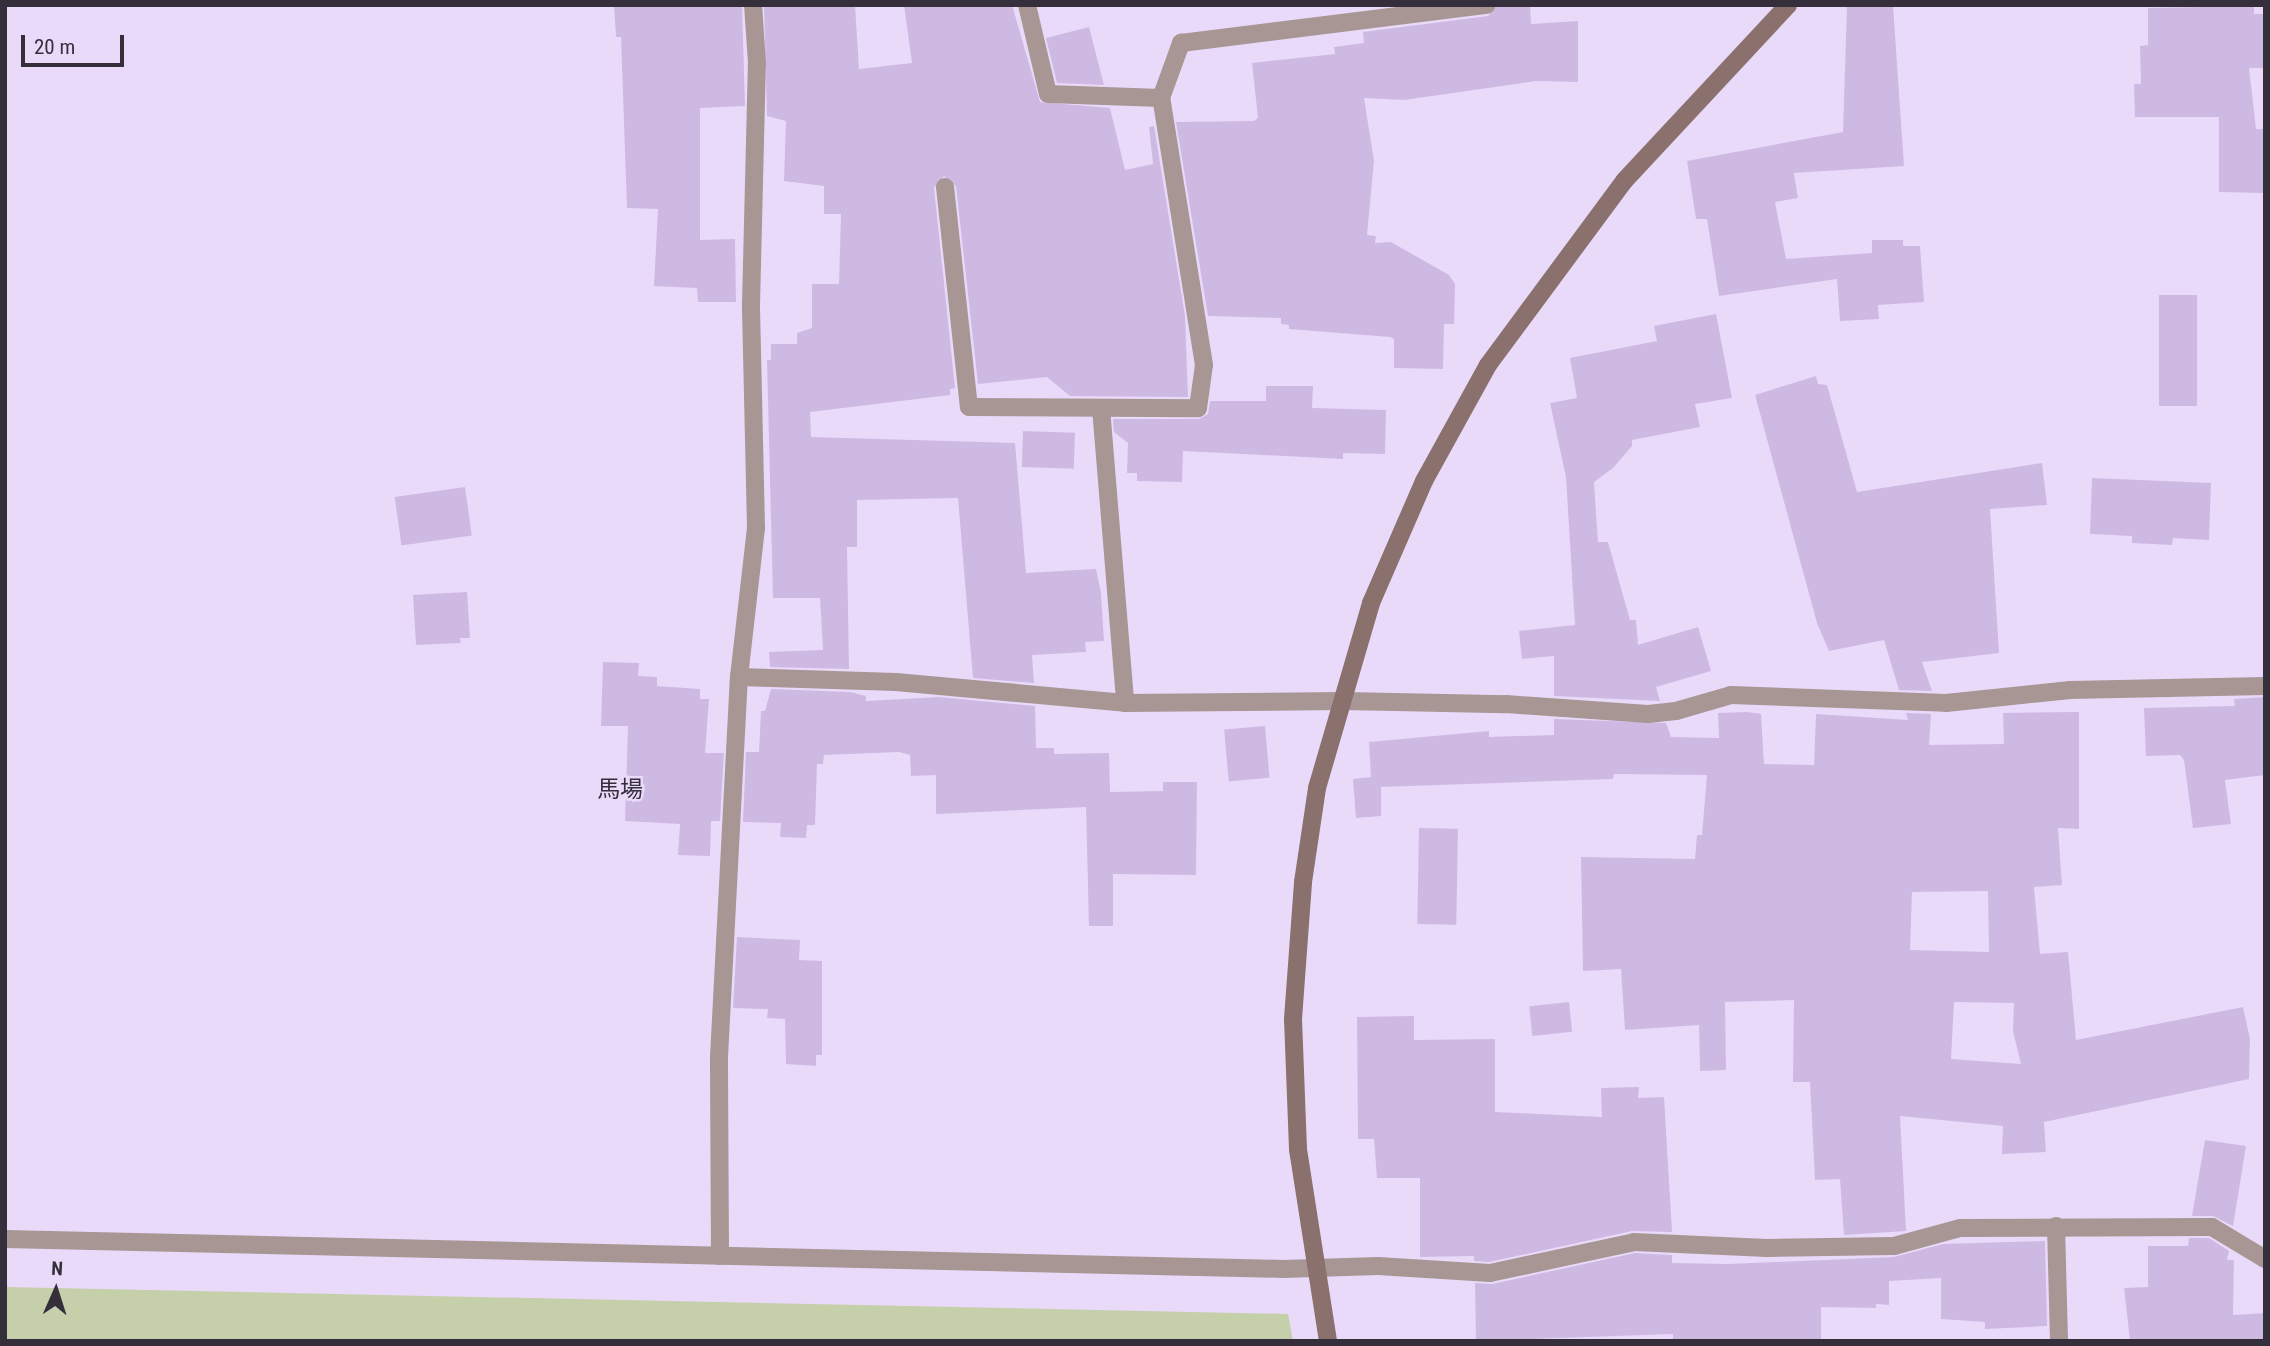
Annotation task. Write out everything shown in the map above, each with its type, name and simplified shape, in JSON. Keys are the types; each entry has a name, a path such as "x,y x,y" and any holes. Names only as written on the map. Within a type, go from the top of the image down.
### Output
{"street":[{"path":"720,1256 719,1057 738,677 756,528 751,305 757,63 753,5"},
{"path":"1027,5 1048,94 1161,98"},
{"path":"945,187 969,407 1198,408 1204,365 1161,98 1181,43 1487,5"},
{"path":"1328,1341 1298,1149 1293,1019 1303,882 1317,788 1371,603 1424,481 1488,365 1625,180 1788,5"},
{"path":"1101,408 1125,704"},
{"path":"738,677 896,682 1125,704 1343,701 1506,704 1648,714 1676,711 1731,695 1946,702 2070,690 2265,686"},
{"path":"2056,1226 2059,1341"},
{"path":"5,1240 1315,1267 1490,1273 1634,1242 1767,1248 1894,1246 1960,1228 2212,1227 2265,1259"}],"green space":[{"path":"5,1287 1288,1314 1293,1341 5,1341"}],"building":[{"path":"614,5 742,5 745,106 700,108 700,240 735,239 736,302 698,302 697,288 654,286 658,209 627,208 621,37 616,37"},
{"path":"764,5 855,5 859,69 912,63 904,5 1012,5 1040,102 1110,108 1125,170 1153,164 1149,127 1154,126 1185,316 1188,397 1070,396 1047,377 978,384 956,186 944,176 934,188 955,388 950,389 950,395 810,412 811,437 1015,443 1026,573 1096,569 1101,593 1104,641 1085,642 1086,652 1032,655 1034,683 973,678 958,498 857,500 857,547 847,547 849,669 770,667 769,652 823,650 820,598 773,598 767,360 771,360 771,344 797,344 797,333 812,328 812,284 839,284 841,214 824,214 824,186 784,181 786,121 767,116"},
{"path":"1498,5 1530,5 1531,24 1578,21 1578,82 1536,81 1404,100 1364,98 1374,161 1367,235 1376,236 1375,243 1391,242 1449,275 1455,284 1454,324 1444,324 1443,369 1394,368 1394,339 1390,337 1289,329 1289,325 1281,324 1281,318 1208,316 1176,122 1254,121 1258,118 1252,63 1335,54 1334,47 1364,43 1363,32 1488,16"},
{"path":"1847,5 1893,5 1904,166 1794,173 1798,198 1775,202 1786,259 1872,253 1872,240 1903,240 1903,246 1920,246 1924,302 1878,305 1879,319 1840,321 1837,279 1719,296 1707,219 1696,219 1687,161 1843,132"},
{"path":"2254,6 2254,14 2265,14 2265,68 2249,68 2256,129 2265,129 2265,193 2219,192 2219,117 2135,117 2134,84 2141,84 2140,46 2148,45 2148,8"},
{"path":"1089,27 1104,85 1057,83 1046,38"},
{"path":"2159,295 2197,295 2197,406 2159,406"},
{"path":"1716,314 1732,398 1695,404 1700,427 1632,440 1632,446 1613,468 1594,482 1598,542 1608,542 1630,620 1636,620 1638,645 1698,627 1711,671 1656,687 1660,701 1554,696 1554,656 1522,659 1519,631 1575,625 1566,477 1550,403 1577,398 1570,358 1657,341 1654,326"},
{"path":"1816,376 1818,384 1827,385 1857,492 2042,463 2047,505 1990,509 1999,653 1922,662 1932,691 1899,690 1884,640 1829,651 1817,623 1755,395"},
{"path":"1266,386 1313,386 1312,408 1386,410 1385,454 1343,453 1343,459 1183,451 1182,482 1137,481 1137,473 1127,473 1128,443 1114,432 1113,419 1199,419 1208,414 1210,401 1266,401"},
{"path":"1023,431 1075,433 1074,469 1022,467"},
{"path":"2092,478 2211,483 2209,540 2173,538 2172,545 2132,543 2132,536 2090,534"},
{"path":"465,487 472,536 402,545 395,497"},
{"path":"467,592 470,638 460,638 461,643 416,645 413,595"},
{"path":"603,662 639,663 638,676 657,677 657,686 700,689 700,699 709,699 705,753 724,753 720,821 711,821 710,856 678,855 680,824 625,821 628,726 601,726"},
{"path":"771,689 850,692 866,696 866,701 939,697 1035,706 1036,748 1054,748 1054,754 1109,753 1110,792 1163,791 1163,782 1197,782 1196,875 1113,874 1113,926 1089,926 1086,807 936,814 936,775 911,776 910,755 899,752 824,755 823,764 817,764 815,825 807,825 806,838 780,837 781,823 743,822 746,752 759,752 761,711 765,711"},
{"path":"2265,697 2265,775 2225,780 2231,824 2193,828 2184,760 2180,755 2146,756 2144,708 2235,706 2234,699"},
{"path":"2079,712 2079,829 2058,828 2062,885 2034,887 2040,954 2068,952 2076,1040 2243,1007 2250,1039 2249,1079 2044,1122 2046,1152 2002,1154 2003,1126 1900,1116 1906,1231 1844,1235 1840,1179 1815,1180 1810,1082 1793,1082 1794,1000 1725,1002 1726,1070 1700,1071 1699,1025 1625,1030 1621,969 1583,971 1581,857 1695,859 1697,835 1702,835 1707,775 1614,774 1613,779 1381,787 1381,816 1356,818 1353,779 1371,777 1369,742 1489,731 1489,737 1554,735 1554,719 1666,723 1671,737 1719,738 1718,713 1761,714 1764,764 1814,765 1816,714 1908,720 1906,713 1931,714 1929,745 2004,744 2003,713","holes":["1988,891 1989,952 1910,950 1912,892","1954,1002 2014,1003 2013,1031 2021,1064 1951,1059"]},
{"path":"1265,726 1270,778 1229,781 1224,730"},
{"path":"1419,828 1458,829 1456,925 1417,924"},
{"path":"737,937 800,940 799,960 822,961 822,1055 816,1055 816,1066 786,1064 785,1019 767,1018 768,1009 733,1008"},
{"path":"1569,1002 1572,1032 1532,1036 1529,1006"},
{"path":"1414,1016 1414,1040 1495,1039 1495,1112 1602,1117 1601,1088 1639,1087 1638,1098 1664,1097 1672,1232 1632,1231 1489,1262 1474,1261 1474,1256 1420,1257 1420,1178 1377,1178 1374,1139 1358,1139 1357,1017"},
{"path":"2205,1140 2246,1146 2233,1226 2213,1216 2192,1216"},
{"path":"2189,1238 2209,1238 2229,1251 2227,1260 2234,1260 2233,1315 2265,1313 2265,1341 2130,1341 2124,1288 2148,1287 2148,1246 2188,1246"},
{"path":"2045,1241 2047,1326 1985,1329 1985,1322 1941,1319 1941,1278 1889,1281 1889,1305 1876,1304 1876,1308 1821,1307 1821,1341 1673,1341 1673,1334 1476,1341 1475,1283 1492,1284 1635,1253 1672,1255 1672,1263 1728,1264 1894,1257 1943,1244"}],"district":[{"name":"馬場","path":"620,790"}]}
